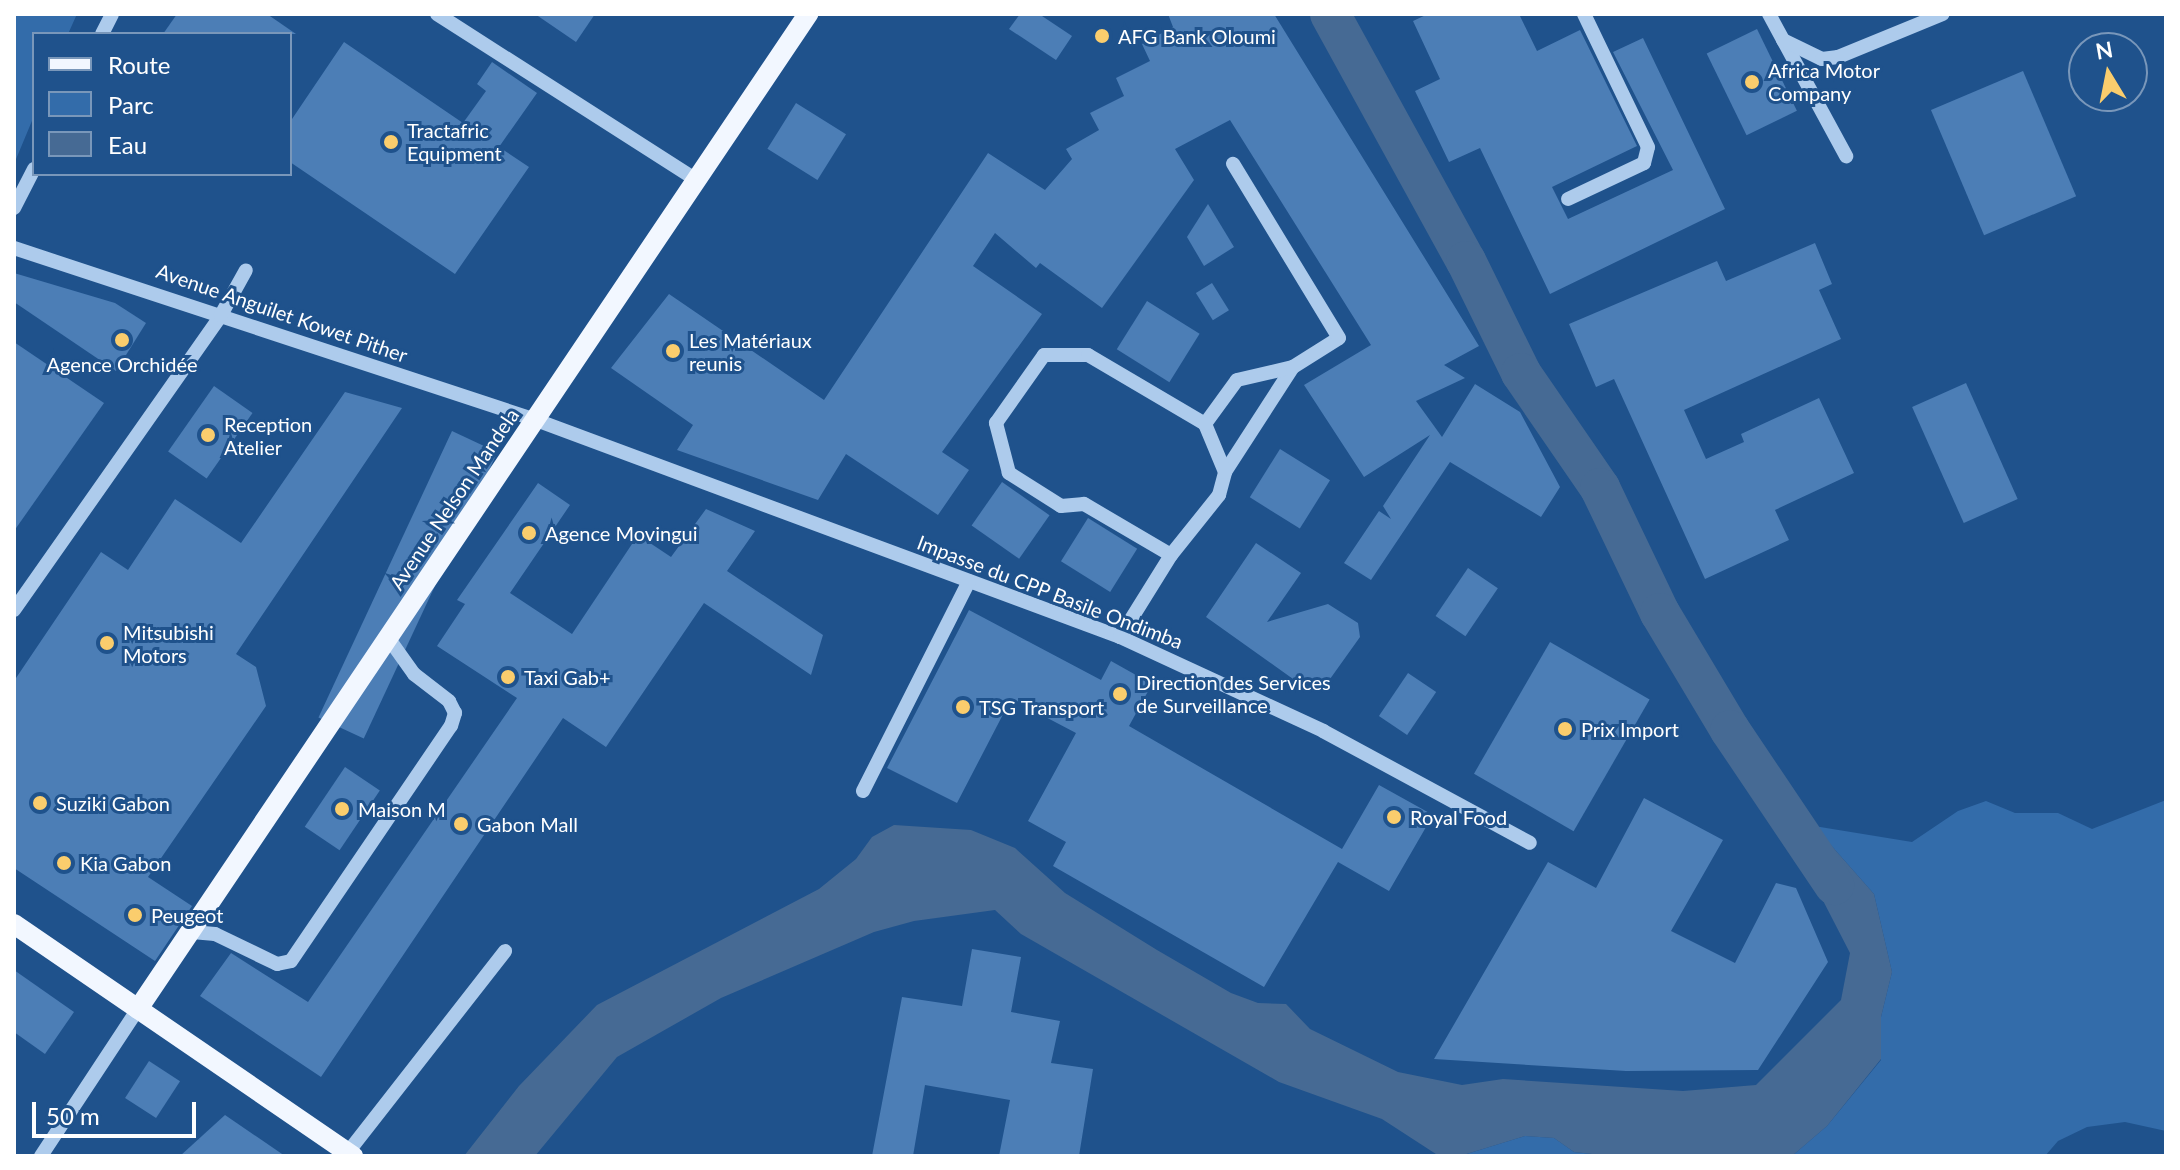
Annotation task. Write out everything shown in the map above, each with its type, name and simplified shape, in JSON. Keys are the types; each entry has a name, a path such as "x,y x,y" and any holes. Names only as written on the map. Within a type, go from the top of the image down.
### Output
{"main road":[{"name":"Avenue Nelson Mandela","path":"138,1009 808,14"},
{"path":"14,924 349,1155"}],"street":[{"path":"103,32 112,14"},
{"path":"437,14 695,179"},
{"path":"1568,199 1644,163 1648,147 1584,14"},
{"path":"1769,14 1846,156"},
{"path":"1783,40 1822,59 1838,57 1943,14"},
{"path":"1205,424 1237,380 1293,367 1339,338 1233,164"},
{"path":"14,208 32,173"},
{"name":"Avenue Anguilet Kowet Pither","path":"14,248 536,420"},
{"path":"14,610 221,315 246,270"},
{"path":"1171,555 1084,504 1061,506 1009,473 996,423 1044,355 1088,355 1205,424 1225,472"},
{"path":"1120,637 1171,555 1219,495 1225,472 1293,367"},
{"name":"Impasse du CPP Basile Ondimba","path":"536,420 1120,637 1323,731 1530,843"},
{"path":"863,791 969,581"},
{"path":"192,932 215,934 277,964 291,961 451,726 455,713 449,701 414,674 389,639"},
{"path":"349,1155 505,951"},
{"path":"41,1156 138,1009"}],"green space":[{"path":"14,14 77,14 69,32 32,32 32,121 14,164"},
{"path":"2166,800 2166,1131 2125,1122 2087,1127 2058,1141 2045,1156 1792,1156 1827,1126 1881,1060 1881,1017 1892,972 1874,894 1814,826 1912,842 1958,811 1986,801 2015,813 2058,813 2092,829"},
{"path":"1525,1136 1554,1138 1574,1152 1612,1156 1460,1156"}],"water":[{"path":"894,825 971,830 1015,848 1065,893 1157,950 1231,993 1258,1003 1286,1004 1310,1029 1398,1072 1462,1085 1503,1079 1683,1091 1756,1085 1841,1000 1850,953 1817,889 1793,859 1814,826 1874,894 1892,972 1881,1017 1881,1059 1827,1126 1792,1156 1610,1156 1574,1152 1554,1138 1525,1136 1460,1156 1439,1156 1382,1119 1279,1082 1021,934 995,910 914,921 874,932 721,998 617,1057 535,1156 464,1156 519,1086 597,1005 819,889 856,859 872,837"}],"building":[{"path":"177,14 267,14 296,34 292,32 164,32"},
{"path":"535,14 595,14 576,42"},
{"path":"1020,14 1039,14 1072,36 1056,60 1009,29"},
{"path":"1168,14 1274,14 1479,346 1444,365 1465,378 1416,401 1442,437 1475,384 1520,412 1560,487 1541,517 1450,462 1371,580 1344,563 1379,511 1391,519 1383,506 1430,435 1364,477 1304,385 1371,345 1230,120 1175,149 1194,180 1102,308 1040,263 1036,268 995,233 973,266 1042,314 942,452 969,470 938,515 846,454 818,500 677,450 693,425 611,368 669,294 824,400 988,153 1045,190 1072,159 1066,149 1099,130 1090,113 1124,96 1116,78 1150,61 1142,44 1173,27"},
{"path":"1428,14 1519,14 1537,51 1580,30 1637,146 1552,187 1568,219 1673,170 1613,52 1643,38 1725,209 1550,294 1480,148 1449,162 1415,91 1440,79 1413,21"},
{"name":"Africa Motor Company","path":"1757,29 1797,111 1747,135 1707,54"},
{"name":"Tractafric Equipment","path":"344,42 463,123 486,91 477,84 492,62 537,93 499,147 529,167 455,274 292,163 292,119"},
{"path":"2023,71 2076,196 1984,235 1931,110"},
{"path":"796,103 846,134 817,180 767,149"},
{"path":"1208,204 1234,247 1204,266 1187,237"},
{"path":"1815,243 1832,284 1819,290 1841,339 1684,410 1706,459 1744,442 1741,434 1819,398 1854,473 1775,510 1789,540 1705,579 1614,379 1596,387 1569,324 1717,261 1726,281"},
{"path":"14,273 115,303 146,323 116,371 14,302"},
{"path":"1212,283 1229,310 1213,320 1196,293"},
{"path":"1147,301 1200,334 1169,382 1117,349"},
{"path":"14,342 104,403 14,531"},
{"path":"1966,383 2018,499 1964,523 1912,407"},
{"name":"Reception Atelier","path":"214,386 253,413 207,478 168,452"},
{"path":"345,392 402,408 236,654 256,667 266,706 148,877 192,906 155,961 14,868 14,681 101,552 128,570 175,499 241,543"},
{"path":"452,431 497,452 364,739 318,717"},
{"path":"1280,449 1330,480 1300,529 1250,497"},
{"path":"1002,482 1050,515 1019,559 972,525"},
{"path":"538,483 570,505 510,593 572,634 638,535 671,557 706,509 755,531 727,571 823,635 811,675 704,603 606,747 563,718 321,1077 200,996 231,953 308,1002 517,698 437,646 465,604 457,600"},
{"path":"1088,518 1137,549 1110,592 1061,561"},
{"path":"1256,543 1301,573 1267,622 1328,604 1358,623 1360,637 1325,686 1306,680 1300,684 1206,617"},
{"path":"1468,568 1498,588 1465,636 1436,616"},
{"path":"969,610 1101,680 1111,661 1152,684 1129,726 1342,849 1379,785 1433,815 1389,891 1338,862 1264,987 1053,866 1066,842 1028,821 1076,733 1011,699 957,803 887,768"},
{"name":"Prix Import","path":"1550,642 1650,700 1574,831 1474,774"},
{"path":"1408,673 1436,692 1407,735 1379,716"},
{"name":"Maison M","path":"345,767 380,790 340,850 305,827"},
{"path":"1644,798 1723,840 1671,931 1735,963 1776,883 1796,888 1828,962 1758,1070 1626,1071 1434,1059 1548,862 1596,888"},
{"path":"972,949 1021,957 1011,1012 1060,1021 1051,1063 1093,1069 1079,1156 999,1156 1010,1100 925,1085 913,1156 872,1156 902,997 962,1006"},
{"path":"14,970 74,1012 45,1054 14,1032"},
{"path":"149,1061 180,1081 156,1118 125,1098"},
{"path":"225,1115 285,1156 180,1156"}],"waterway":[{"path":"1330,14 1466,261 1521,373 1600,488 1660,613 1730,730 1834,885"}],"place":[{"name":"AFG Bank Oloumi","path":"1102,36"},
{"name":"Africa Motor Company","path":"1752,82"},
{"name":"Tractafric Equipment","path":"391,142"},
{"name":"Agence Orchidée","path":"122,340"},
{"name":"Les Matériaux reunis","path":"673,351"},
{"name":"Reception Atelier","path":"208,435"},
{"name":"Agence Movingui","path":"529,533"},
{"name":"Mitsubishi Motors","path":"107,643"},
{"name":"Taxi Gab+","path":"508,677"},
{"name":"Direction des Services de Surveillance","path":"1120,694"},
{"name":"TSG Transport","path":"963,707"},
{"name":"Prix Import","path":"1565,729"},
{"name":"Suziki Gabon","path":"40,803"},
{"name":"Maison M","path":"342,809"},
{"name":"Royal Food","path":"1394,817"},
{"name":"Gabon Mall","path":"461,824"},
{"name":"Kia Gabon","path":"64,863"},
{"name":"Peugeot","path":"135,915"}]}
